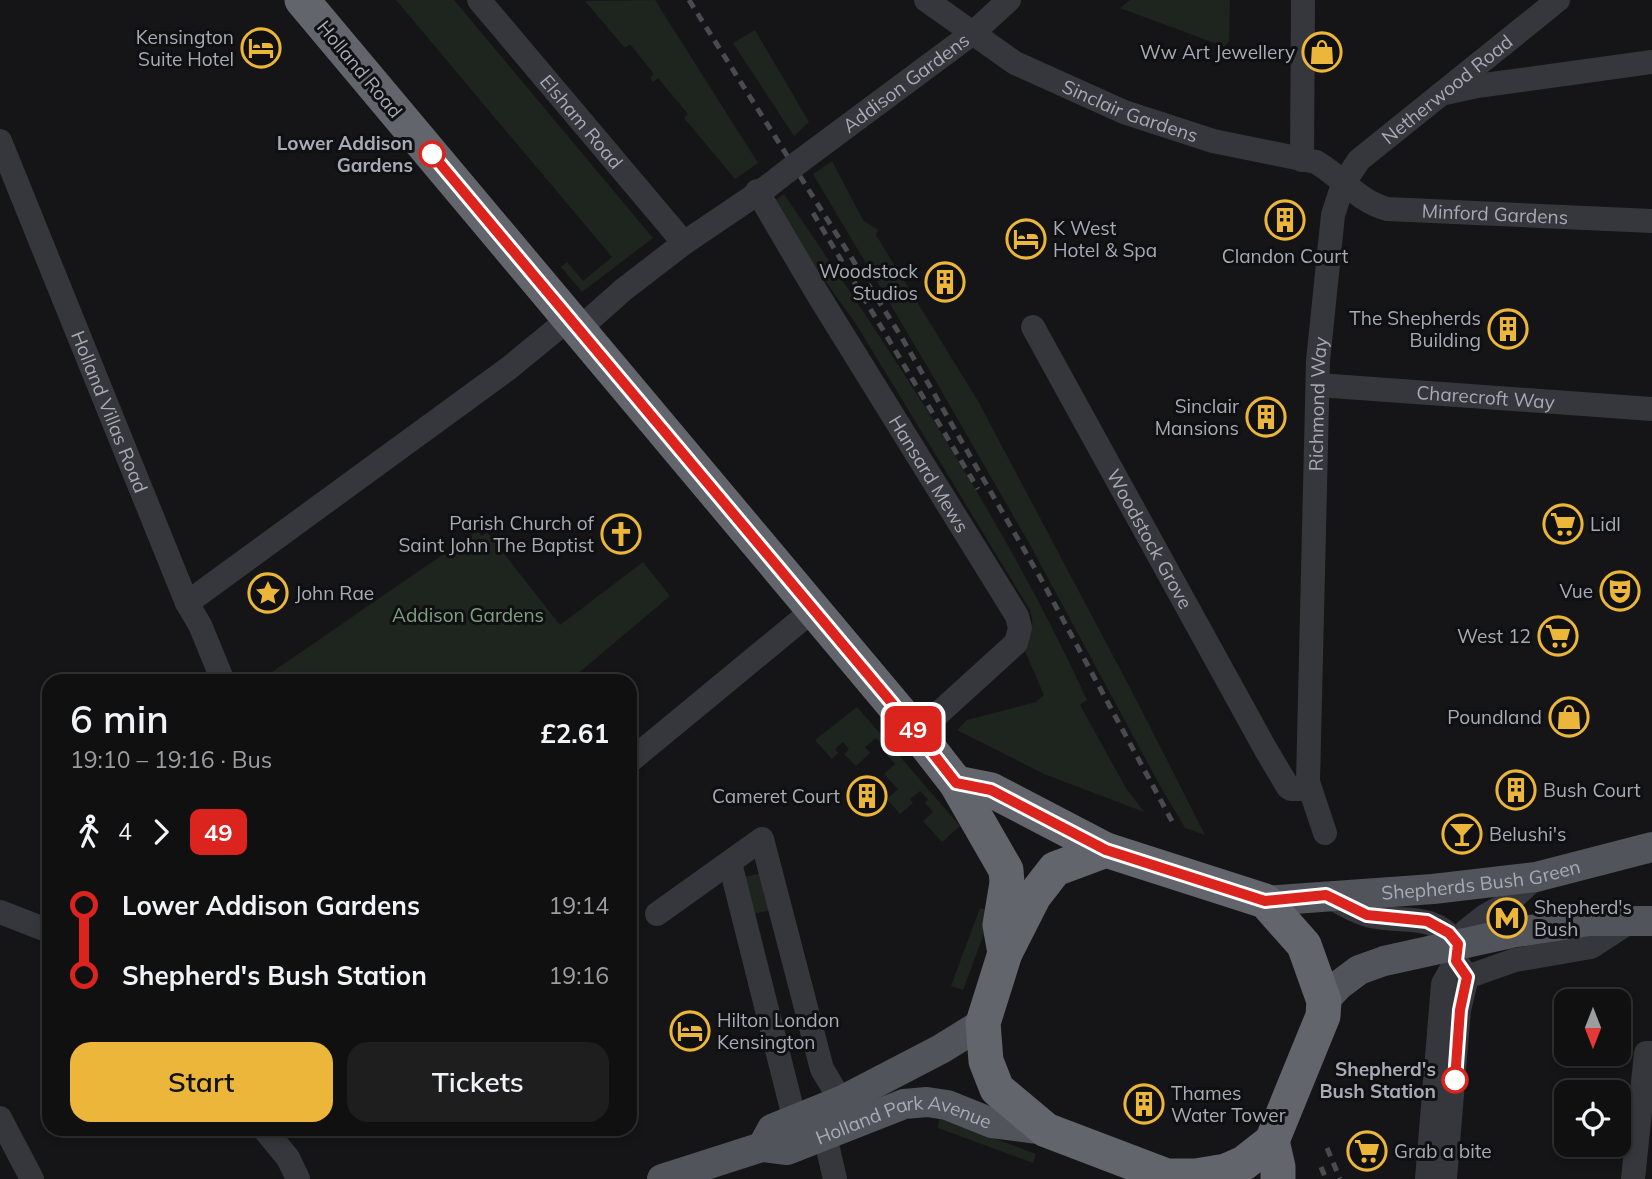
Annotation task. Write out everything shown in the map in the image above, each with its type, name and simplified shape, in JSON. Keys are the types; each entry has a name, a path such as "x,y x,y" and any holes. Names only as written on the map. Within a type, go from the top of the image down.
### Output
{"highway":[{"name":"Holland Road","path":"302,0 917,733 956,783 1006,870 1007,883 1000,925 1005,953"},
{"path":"956,783 991,790 1106,850 1265,901 1304,945 1324,1001 1323,1016 1272,1141 1244,1163 1226,1171 1196,1177 1168,1178 1046,1130 997,1089 986,1061 983,1023 1005,953 1034,896 1055,869 1106,850"},
{"path":"1272,1141 1278,1179"}],"main road":[{"name":"Shepherds Bush Green","path":"1265,901 1412,891 1536,877 1652,847"},
{"path":"1324,1001 1359,970 1384,961 1460,960 1589,921 1642,921"},
{"name":"Holland Park Avenue","path":"762,1147 772,1129 841,1101 941,1049 983,1023"},
{"name":"Holland Park Avenue","path":"662,1179 762,1147 786,1150 904,1104 927,1102 947,1105 992,1123 1046,1130"}],"street":[{"name":"Elsham Road","path":"479,0 684,243"},
{"name":"Sinclair Gardens","path":"926,0 1015,63 1124,113 1213,141 1302,160"},
{"name":"Addison Gardens","path":"762,189 974,32 1009,0"},
{"path":"1303,0 1302,160 1317,162 1343,184"},
{"name":"Netherwood Road","path":"1343,184 1359,160 1558,0"},
{"path":"1437,95 1477,86 1652,62"},
{"name":"Holland Villas Road","path":"0,141 187,603 200,625 220,674"},
{"name":"Minford Gardens","path":"1343,184 1376,206 1387,209 1652,220"},
{"name":"Richmond Way","path":"1325,834 1309,789 1318,361 1333,215 1343,184"},
{"path":"187,603 509,368 623,290 684,243 762,189"},
{"name":"Hansard Mews","path":"762,189 817,293 1017,616 1020,628 1016,643 917,733"},
{"name":"Woodstock Grove","path":"1033,327 1288,787 1309,789"},
{"name":"Charecroft Way","path":"1318,385 1652,409"},
{"path":"637,755 813,610"},
{"path":"1266,750 1275,755 1292,756 1300,754 1310,744"},
{"path":"657,914 762,839 822,1069 841,1101"},
{"path":"730,863 794,1121"},
{"path":"1427,1179 1443,984 1460,960 1475,923 1508,903 1536,877"},
{"path":"1326,895 1367,915 1427,921 1449,933 1460,960 1460,1010 1445,1179"},
{"path":"0,912 42,928"},
{"path":"1633,1179 1649,1053"},
{"path":"0,1118 32,1179"},
{"path":"269,1136 293,1168"},
{"path":"283,1136 293,1168"},
{"path":"825,1136 835,1179"}],"green space":[{"path":"396,0 454,0 653,238 582,292 561,267 567,262 583,281 612,257"},
{"path":"655,0 758,163 735,179 684,118 688,114 658,78 653,82 650,78 654,74 630,44 625,48 585,1"},
{"path":"1130,0 1230,0 1229,41 1225,47 1120,8"},
{"path":"755,30 809,122 794,136 733,43"},
{"path":"832,161 863,220 878,230 876,235 978,401 1205,835 1185,828 1029,543 813,174"},
{"path":"784,194 907,378 984,504 1021,568 1087,700 1080,705 1126,788 1144,812 1044,774 957,730 967,720 1036,702 1044,695 1024,649 1032,630 1030,610 856,324 770,204"},
{"name":"Addison Gardens","path":"477,531 482,536 487,532 560,625 643,562 670,596 577,674 269,674"},
{"path":"857,707 960,826 942,842 923,821 933,812 925,803 928,799 920,791 910,799 913,803 900,814 887,799 898,789 884,774 895,764 885,753 888,750 876,738 865,747 870,753 856,766 844,754 849,749 843,742 835,749 838,753 832,759 815,740"},
{"path":"762,873 771,910 753,914 744,877"},
{"path":"980,908 992,912 963,990 951,986"},
{"path":"939,1118 1036,1154 1033,1163 938,1128"}],"railway":[{"path":"689,0 902,338 1041,579 1173,823"},
{"path":"813,213 978,489"},
{"path":"1327,1148 1340,1179"},
{"path":"1321,1167 1326,1179"}],"bus line":[{"name":"49","path":"432,154 956,783 991,790 1106,850 1265,901 1326,895 1367,915 1427,921 1440,926 1458,944 1456,961 1467,977 1460,1010 1455,1080"}],"place":[{"name":"Kensington Suite Hotel","path":"261,48"},
{"name":"Ww Art Jewellery","path":"1322,52"},
{"name":"Lower Addison Gardens","path":"432,154"},
{"name":"Clandon Court","path":"1285,220"},
{"name":"K West Hotel & Spa","path":"1026,239"},
{"name":"Woodstock Studios","path":"945,282"},
{"name":"The Shepherds Building","path":"1508,329"},
{"name":"Sinclair Mansions","path":"1266,417"},
{"name":"Lidl","path":"1563,524"},
{"name":"Parish Church of Saint John The Baptist","path":"621,534"},
{"name":"Vue","path":"1620,591"},
{"name":"John Rae","path":"268,593"},
{"name":"West 12","path":"1558,636"},
{"name":"Poundland","path":"1569,717"},
{"name":"Bush Court","path":"1516,790"},
{"name":"Cameret Court","path":"867,796"},
{"name":"Belushi's","path":"1462,834"},
{"name":"Shepherd's Bush","path":"1507,918"},
{"name":"Hilton London Kensington","path":"690,1031"},
{"name":"Shepherd's Bush Station","path":"1455,1080"},
{"name":"Thames Water Tower","path":"1144,1104"},
{"name":"Grab a bite","path":"1367,1151"}]}
